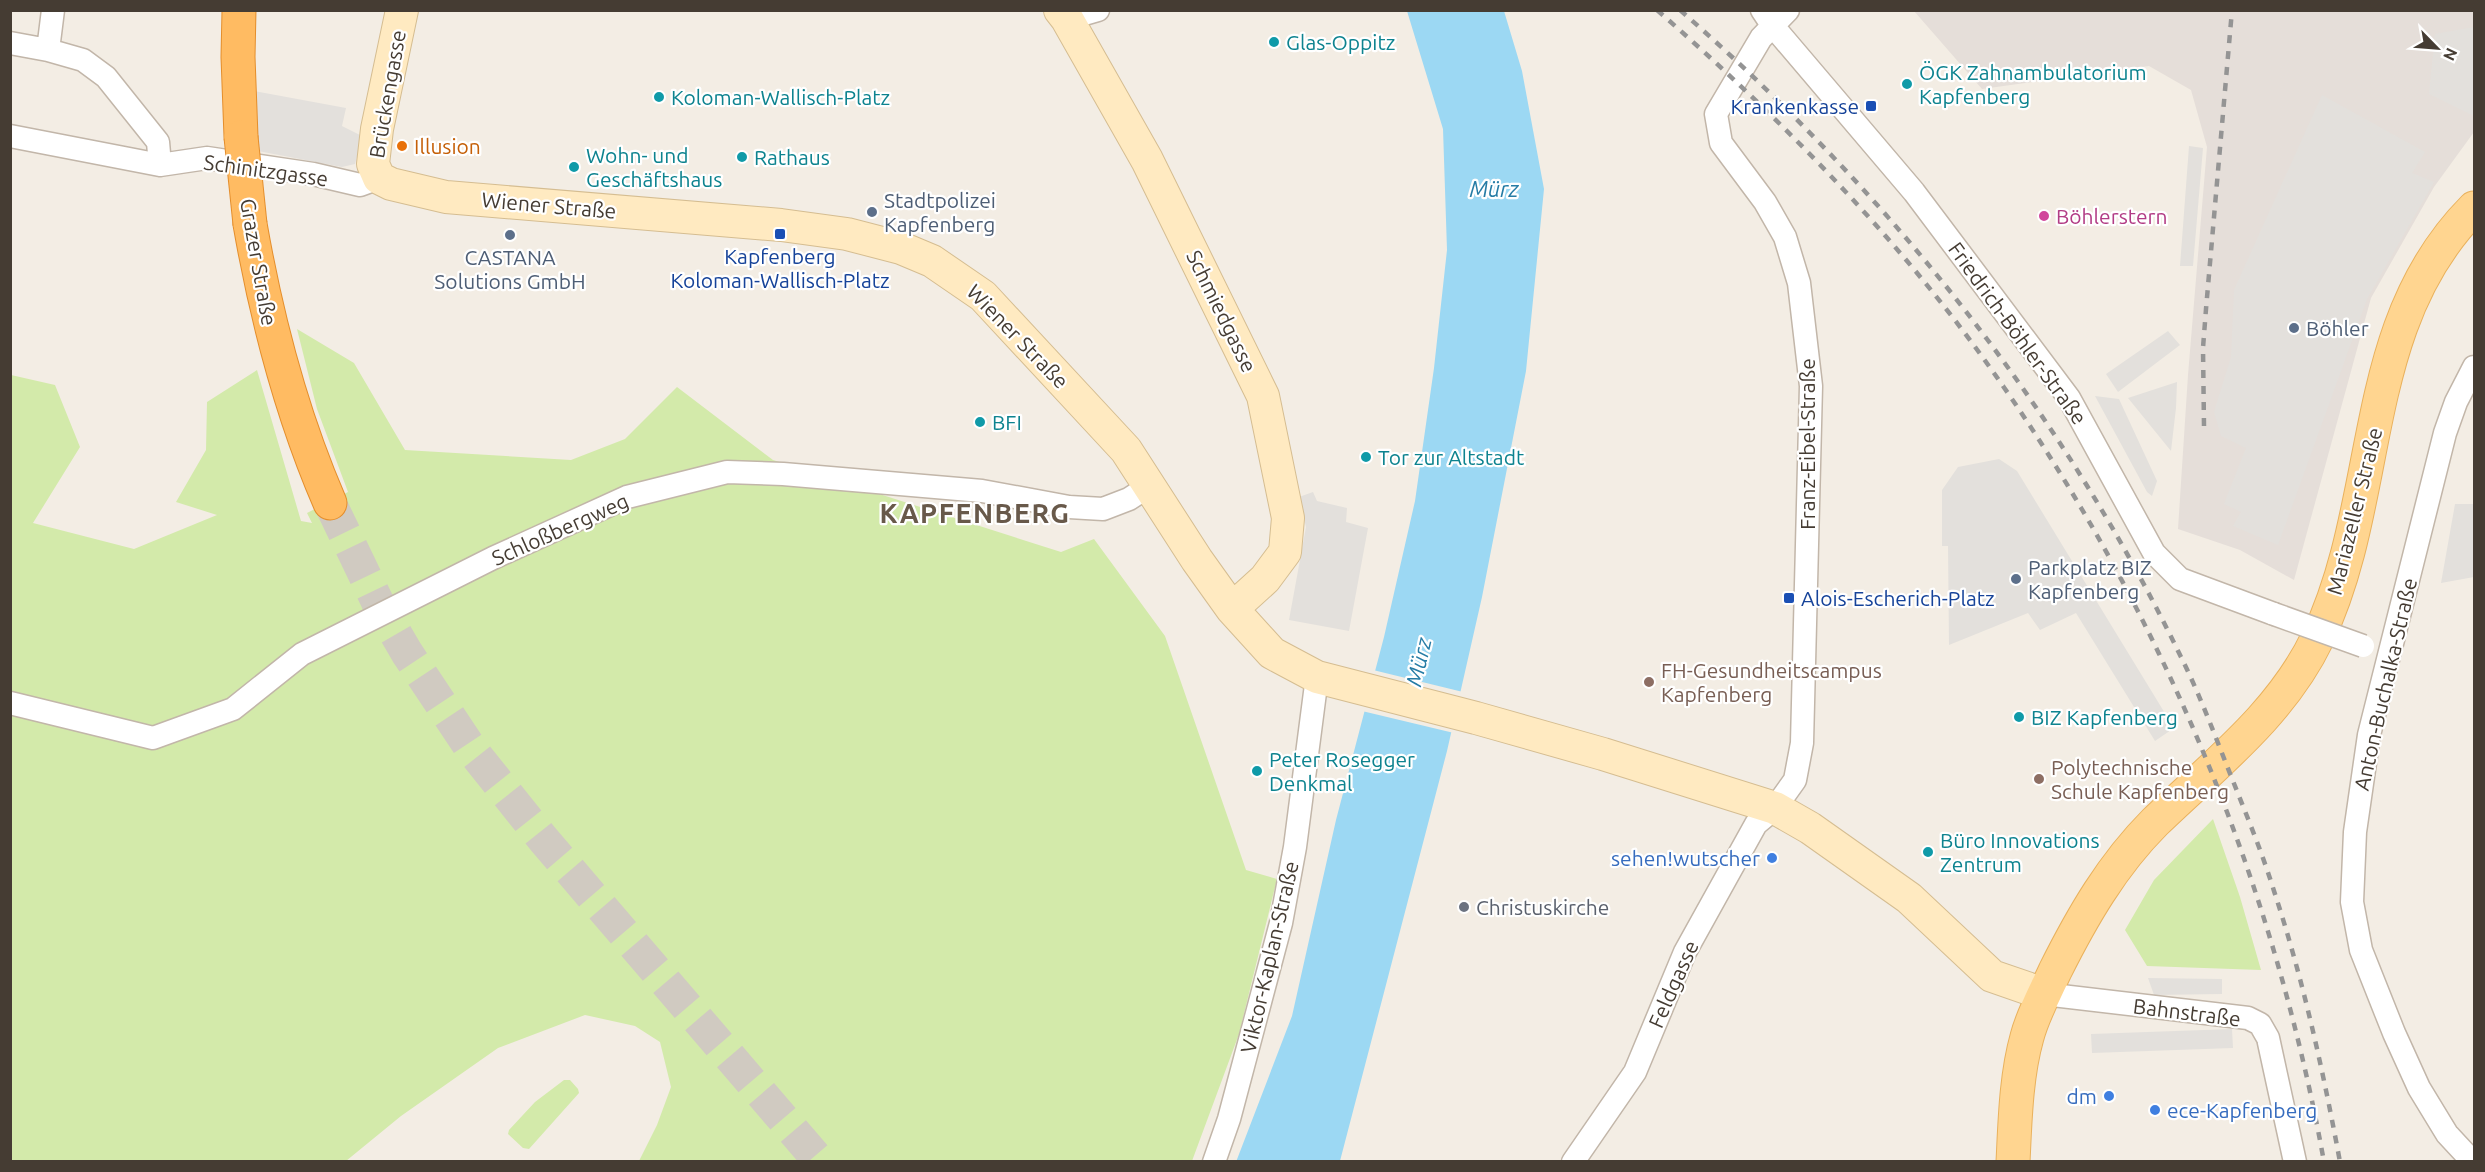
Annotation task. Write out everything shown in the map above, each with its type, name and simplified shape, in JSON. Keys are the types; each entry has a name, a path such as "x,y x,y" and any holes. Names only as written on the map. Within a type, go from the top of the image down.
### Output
{"highway":[{"name":"Grazer Straße","path":"239,10 241,137 250,224 261,290 294,412 330,503"}],"main road":[{"name":"Mariazeller Straße","path":"2044,994 2090,904 2115,869 2152,826 2261,723 2290,686 2317,639 2339,585 2387,366 2409,302 2429,264 2453,229 2475,208"},
{"path":"2013,1161 2016,1107 2026,1038 2044,994"}],"street":[{"path":"48,50 53,10"},
{"name":"Brückengasse","path":"379,178 373,164 377,129 402,10"},
{"path":"1064,15 1098,10"},
{"name":"Schmiedgasse","path":"1064,15 1147,160 1263,396 1288,518 1285,552 1265,579 1232,609"},
{"name":"Friedrich-Böhler-Straße","path":"1774,16 1795,50 1914,192 2069,398 2154,553 2180,579 2390,655"},
{"name":"Franz-Eibel-Straße","path":"1774,16 1716,114 1721,143 1765,202 1785,237 1799,283 1811,386 1802,743 1795,780 1775,808"},
{"path":"10,43 48,50 83,60 106,77 158,142 160,165"},
{"name":"Schinitzgasse","path":"10,136 160,165 207,158 313,174 360,185 379,178"},
{"name":"Wiener Straße","path":"379,178 391,184 446,197 781,225 848,234 901,248 932,261 983,296 1126,450 1197,560 1232,609 1272,653 1317,677 1603,754 1775,808 1810,828 1909,898 1992,976 2044,994"},
{"name":"Anton-Buchalka-Straße","path":"2473,1161 2447,1134 2420,1088 2398,1042 2361,950 2352,902 2355,832 2360,784 2369,735 2445,433 2456,402 2475,367"},
{"name":"Schloßbergweg","path":"10,703 153,738 232,710 302,654 493,558 627,497 727,472 795,475 982,491 1069,507 1103,509 1129,499 1149,486"},
{"name":"Viktor-Kaplan-Straße","path":"1214,1161 1228,1119 1281,923 1295,847 1317,677"},
{"name":"Feldgasse","path":"1573,1161 1635,1072 1684,952 1756,824 1775,808"},
{"name":"Bahnstraße","path":"2044,994 2248,1018 2260,1024 2268,1038 2295,1161"}],"shaded area":[{"path":"1914,11 2474,11 2474,132 2434,187 2371,298 2294,580 2240,550 2178,529 2207,147 2191,90 2149,66 1982,89"},
{"path":"2474,27 2474,116 2429,94 2435,34"},
{"path":"254,91 346,108 342,126 362,136 355,164 342,167 258,151"},
{"name":"Böhler","path":"2322,95 2425,152 2412,173 2434,182 2367,299 2278,545 2233,526 2241,512 2224,504 2246,448 2221,436 2214,412 2231,357 2234,290"},
{"path":"2189,146 2203,148 2193,266 2180,266"},
{"path":"2168,331 2180,345 2118,392 2106,374"},
{"path":"2177,382 2176,408 2171,451 2128,398"},
{"path":"2095,396 2119,399 2157,481 2152,496 2147,492"},
{"name":"Parkplatz BIZ Kapfenberg","path":"1999,459 2017,471 2174,728 2155,741 2076,613 2040,630 2028,613 1949,645 1948,546 1942,546 1942,490 1958,467"},
{"path":"1313,492 1317,501 1347,508 1346,522 1368,528 1349,631 1289,620 1306,527 1299,497"},
{"path":"2455,504 2474,504 2474,577 2441,583"},
{"path":"2148,978 2222,979 2222,994 2154,995"},
{"path":"2232,1029 2233,1048 2092,1053 2091,1034"}],"green space":[{"path":"297,329 354,363 405,450 571,460 625,439 677,387 773,460 1061,552 1094,539 1165,636 1246,870 1277,879 1239,1034 1192,1161 639,1161 657,1125 671,1087 660,1042 635,1026 585,1015 498,1048 401,1116 346,1161 11,1162 11,375 55,385 80,447 33,523 134,549 217,515 176,502 206,450 207,402 257,370 301,521 312,523 307,513 348,492 317,409"},
{"path":"2213,819 2240,897 2261,970 2147,966 2125,930 2154,880"},
{"path":"564,1080 570,1080 579,1093 529,1149 523,1148 508,1134 509,1130 535,1102"}],"water":[{"name":"Mürz","path":"1407,11 1504,11 1522,71 1544,189 1526,371 1482,597 1447,751 1340,1161 1236,1162 1292,1016 1336,820 1384,637 1415,501 1434,368 1447,250 1443,129"}],"pier":[{"path":"1373,670 1463,692 1454,733 1362,711"}],"tunnel":[{"path":"330,503 379,605 407,653 471,749 543,839 820,1162"}],"railway":[{"path":"1657,10 1797,141 1885,235 1926,284 2003,386 2061,475 2114,566 2162,660 2205,757 2243,855 2275,956 2302,1058 2324,1162"},
{"path":"1680,10 1757,80 1829,153 1898,229 1964,308 2024,391 2081,476 2133,565 2195,686 2254,833 2303,991 2340,1162"},
{"path":"2204,426 2203,348 2232,10"}],"place":[{"name":"Glas-Oppitz","path":"1274,42"},
{"name":"ÖGK Zahnambulatorium Kapfenberg","path":"1907,84"},
{"name":"Koloman-Wallisch-Platz","path":"659,97"},
{"name":"Krankenkasse","path":"1871,106"},
{"name":"Illusion","path":"402,146"},
{"name":"Rathaus","path":"742,157"},
{"name":"Wohn- und Geschäftshaus","path":"574,167"},
{"name":"Stadtpolizei Kapfenberg","path":"872,212"},
{"name":"Böhlerstern","path":"2044,216"},
{"name":"Kapfenberg Koloman-Wallisch-Platz","path":"780,234"},
{"name":"CASTANA Solutions GmbH","path":"510,235"},
{"name":"Böhler","path":"2294,328"},
{"name":"BFI","path":"980,422"},
{"name":"Tor zur Altstadt","path":"1366,457"},
{"name":"Parkplatz BIZ Kapfenberg","path":"2016,579"},
{"name":"Alois-Escherich-Platz","path":"1789,598"},
{"name":"FH-Gesundheitscampus Kapfenberg","path":"1649,682"},
{"name":"BIZ Kapfenberg","path":"2019,717"},
{"name":"Peter Rosegger Denkmal","path":"1257,771"},
{"name":"Polytechnische Schule Kapfenberg","path":"2039,779"},
{"name":"Büro Innovations Zentrum","path":"1928,852"},
{"name":"sehen!wutscher","path":"1772,858"},
{"name":"Christuskirche","path":"1464,907"},
{"name":"dm","path":"2109,1096"},
{"name":"ece-Kapfenberg","path":"2155,1110"}],"district":[{"name":"KAPFENBERG","path":"975,513"}]}
